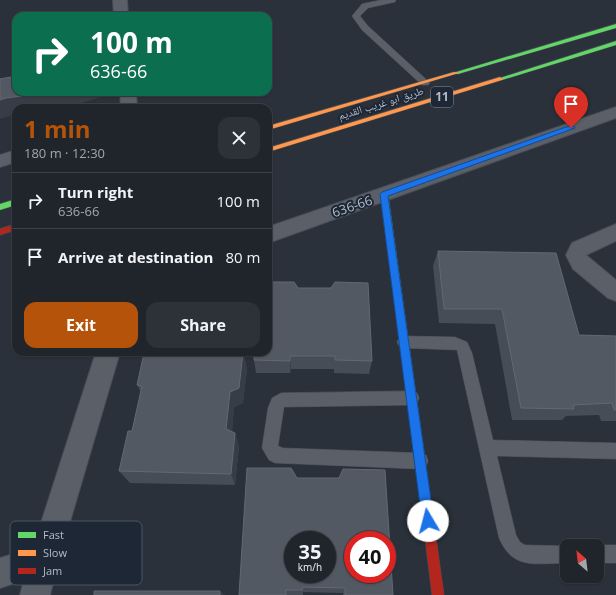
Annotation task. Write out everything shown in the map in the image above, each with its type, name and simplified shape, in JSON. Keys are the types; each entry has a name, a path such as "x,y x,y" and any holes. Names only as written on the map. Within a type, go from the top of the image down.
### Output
{"main road":[{"name":"طريق ابو غريب القديم","path":"272,127 616,26"},
{"name":"طريق ابو غريب القديم","path":"272,149 616,43"},
{"path":"384,194 438,595"},
{"path":"0,207 12,203"},
{"path":"0,232 12,228"}],"street":[{"path":"120,0 121,12"},
{"name":"636-66","path":"272,234 616,112"},
{"path":"0,160 12,157"},
{"path":"616,232 579,249 576,255 580,263 616,292"},
{"path":"56,521 107,356"},
{"path":"0,573 10,570"},
{"path":"36,595 38,585"}],"lane":[{"path":"392,0 365,6 356,16 365,28 424,83"},
{"path":"404,342 455,343 462,346 465,353 508,538 514,548 522,554 560,554"},
{"path":"412,398 281,400 277,403 275,408 270,448 275,455 283,456 420,462"},
{"path":"487,448 616,451"},
{"path":"604,554 616,554"}],"building":[{"path":"12,77 12,96 22,96 0,100 0,79"},
{"path":"438,251 556,253 579,335 616,336 616,410 614,410 612,403 573,405 574,409 521,408 502,309 444,309"},
{"path":"272,282 294,282 298,288 331,288 335,282 368,283 372,361 335,360 335,356 290,356 290,361 254,360 254,356 272,356"},
{"path":"143,356 243,356 239,388 230,392 226,429 235,433 231,474 119,471 128,431 132,431 142,386 137,385"},
{"path":"247,468 291,468 297,478 339,478 343,469 385,470 389,531 344,531 344,583 392,583 393,595 345,595 345,588 303,587 302,590 286,590 286,595 239,595"},
{"path":"94,591 220,591 220,595 94,595"}],"traffic: fast":[{"path":"456,73 616,26"},
{"path":"500,79 616,43"},
{"path":"384,194 420,458"},
{"path":"0,207 12,203"}],"traffic: slow":[{"path":"272,127 456,73"},
{"path":"272,149 500,79"}],"traffic: jam":[{"path":"0,232 12,228"},
{"path":"420,458 438,595"}],"route":[{"path":"428,521 384,194 571,128"}]}
